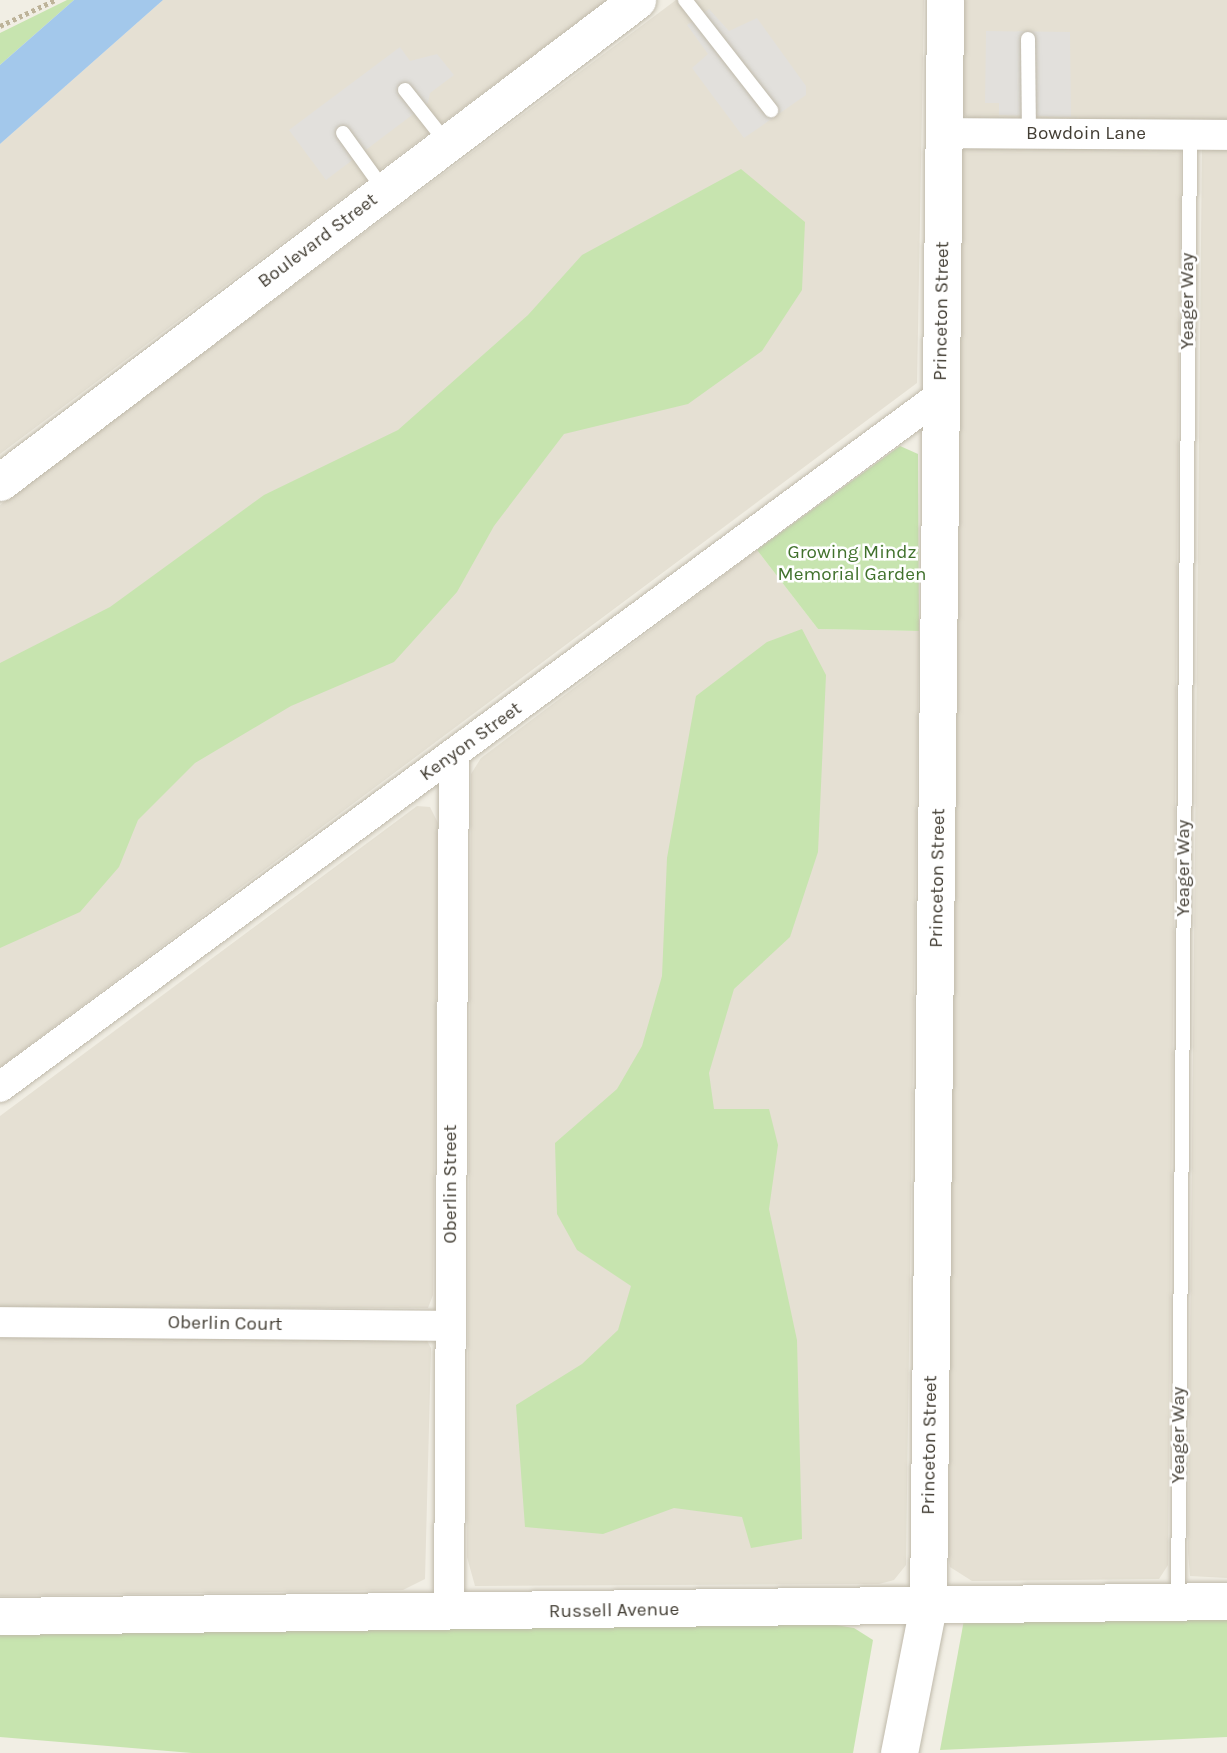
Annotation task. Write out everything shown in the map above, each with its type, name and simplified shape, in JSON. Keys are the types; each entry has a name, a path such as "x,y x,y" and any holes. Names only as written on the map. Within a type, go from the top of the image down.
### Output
{"street":[{"name":"Boulevard Street","path":"0,482 636,0"},
{"name":"Princeton Street","path":"899,1753 928,1606 944,0"},
{"name":"Bowdoin Lane","path":"944,133 1227,135"},
{"name":"Kenyon Street","path":"0,1087 941,395"},
{"name":"Oberlin Street","path":"449,1613 454,754"},
{"name":"Oberlin Court","path":"0,1321 450,1326"},
{"name":"Russell Avenue","path":"0,1616 449,1613 1227,1601"}],"lane":[{"path":"685,0 771,110"},
{"path":"1028,39 1029,133"},
{"path":"405,90 447,143"},
{"path":"343,133 384,191"},
{"name":"Yeager Way","path":"1178,1602 1190,134"}],"path":[{"path":"0,26 55,0"}],"shaded area":[{"path":"163,0 607,0 0,454 0,144"},
{"path":"676,0 924,0 917,383 0,1067 0,505"},
{"path":"961,0 1227,0 1227,123 969,120 962,112"},
{"path":"709,9 729,31 757,18 806,86 806,95 744,138 692,68 708,54 687,25"},
{"path":"986,31 1070,32 1071,117 999,115 999,103 985,103"},
{"path":"400,47 410,61 437,54 454,75 430,93 428,103 326,180 289,130"},
{"path":"1181,143 1168,1565 1159,1579 972,1581 950,1567 947,1551 961,152 965,146"},
{"path":"1202,143 1227,143 1227,1578 1190,1576 1188,1552"},
{"path":"757,550 818,629 919,631 906,1565 894,1580 879,1584 475,1586 467,1557 471,774 481,758"},
{"path":"417,806 430,807 438,823 433,1295 428,1308 0,1308 0,1116"},
{"path":"0,1332 426,1339 431,1348 425,1579 403,1590 0,1596"}],"green space":[{"path":"67,0 74,0 0,65 0,33"},
{"path":"741,169 805,222 802,290 762,351 688,404 564,434 494,526 457,592 394,662 291,706 195,763 138,820 119,867 80,912 0,948 0,663 110,607 264,495 398,430 528,315 582,255"},
{"name":"Growing Mindz Memorial Garden","path":"900,446 918,454 919,631 818,629 757,550"},
{"path":"802,629 826,675 818,852 790,937 734,989 709,1073 714,1109 769,1109 778,1145 769,1209 797,1340 802,1539 751,1548 742,1517 674,1508 603,1534 525,1527 516,1405 582,1364 618,1330 631,1286 577,1250 557,1214 555,1143 617,1089 642,1046 662,976 667,858 696,696 767,642"},
{"path":"1227,1618 1227,1737 940,1750 964,1620"},
{"path":"818,1622 854,1628 873,1640 853,1753 192,1753 0,1737 0,1635"}],"water":[{"path":"74,0 163,0 0,144 0,65"}]}
